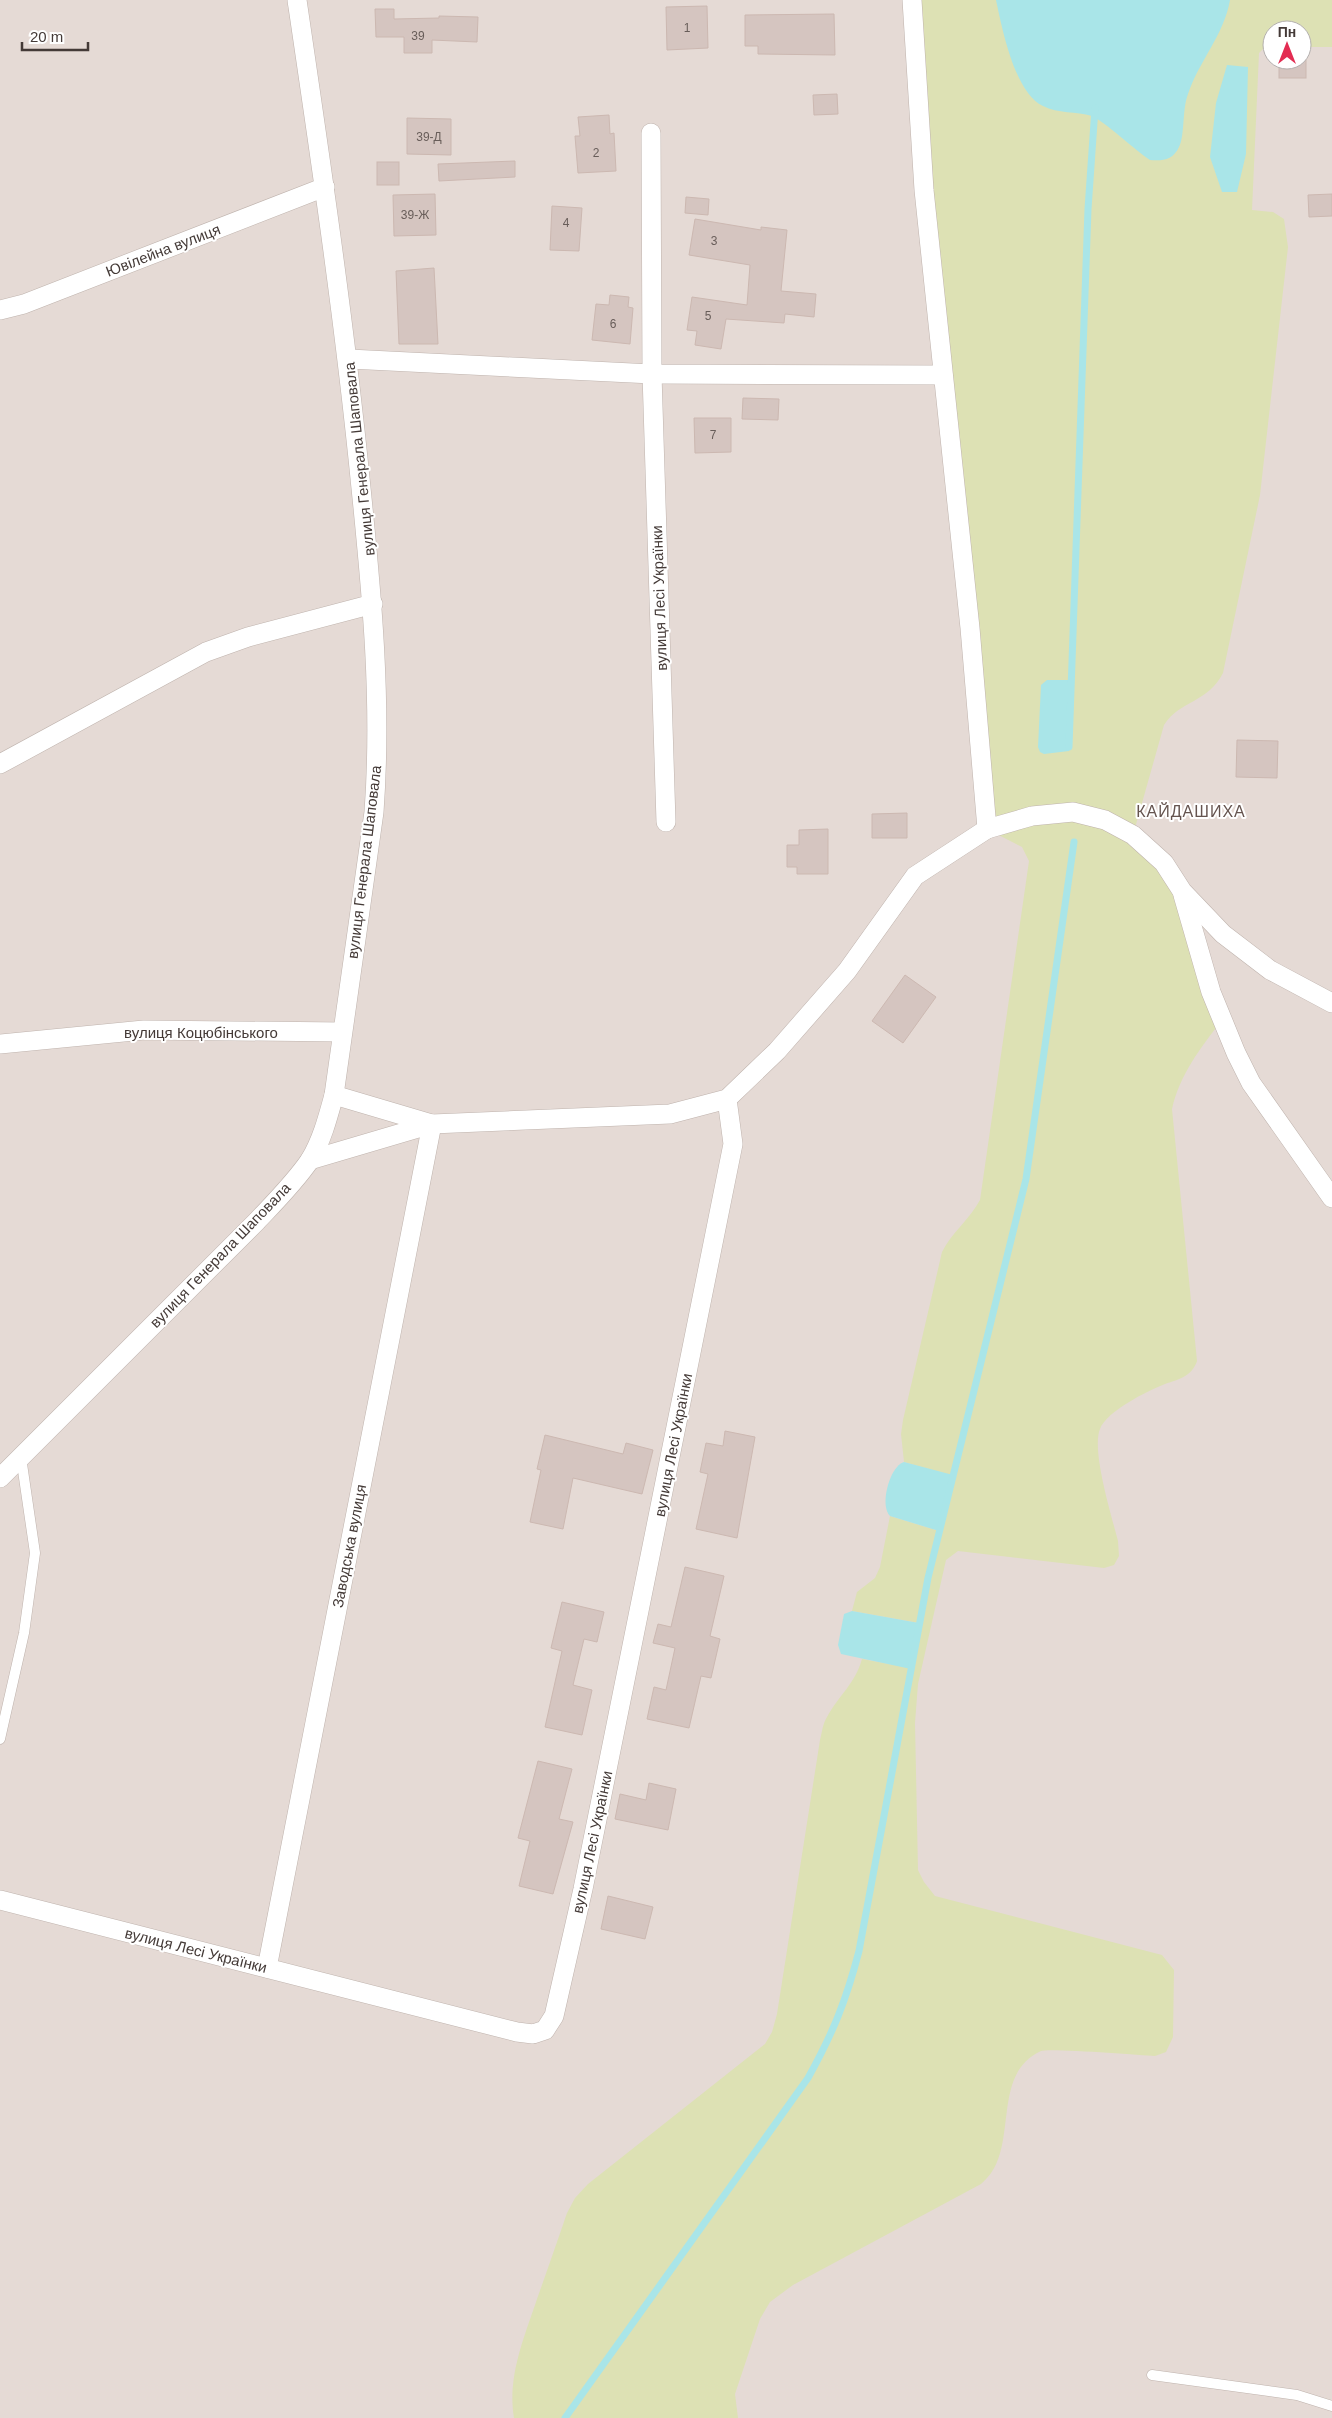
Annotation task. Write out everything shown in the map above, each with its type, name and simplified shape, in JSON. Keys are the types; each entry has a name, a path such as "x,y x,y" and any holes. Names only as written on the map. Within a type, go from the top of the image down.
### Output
{"street":[{"name":"вулиця Генерала Шаповала","path":"0,1478 257,1221 310,1160 321,1135 334,1095 374,812 377,776 377,691 373,604 349,359 297,0"},
{"path":"912,0 924,190 970,628 987,829"},
{"name":"вулиця Лесі Українки","path":"651,133 652,374 666,822"},
{"name":"Ювілейна вулиця","path":"0,310 24,304 325,187"},
{"path":"349,359 652,374 943,375"},
{"path":"0,764 206,652 248,637 373,604"},
{"path":"310,1160 432,1124 670,1114 727,1100 777,1051 847,972 915,876 987,829 1032,816 1073,812 1105,820 1132,835 1164,862 1182,892 1223,934 1250,956 1294,984 1332,1003"},
{"path":"1182,892 1211,992 1236,1053 1251,1083 1332,1198"},
{"name":"вулиця Коцюбінського","path":"0,1044 144,1030 342,1032"},
{"path":"334,1095 432,1124"},
{"name":"вулиця Лесі Українки","path":"0,1900 517,2032 533,2034 546,2030 554,2016 583,1889 733,1144 727,1100"},
{"name":"Заводська вулиця","path":"267,1968 432,1124"}],"lane":[{"path":"0,1739 24,1633 35,1553 21,1457"},
{"path":"1152,2375 1297,2395 1332,2406"}],"shaded area":[{"path":"0,0 1332,0 1332,2418 0,2418"}],"green space":[{"path":"912,0 1332,0 1332,47 1312,47 1312,20 1262,20 1262,50 1259,53 1252,210 1273,212 1284,219 1288,247 1260,495 1223,673 1210,690 1178,711 1164,725 1133,835 1164,863 1221,1021 1185,1073 1172,1109 1197,1361 1189,1374 1148,1391 1128,1402 1111,1415 1100,1429 1098,1452 1100,1467 1118,1541 1119,1556 1114,1565 1104,1568 958,1551 946,1560 918,1684 915,1723 918,1870 924,1882 935,1896 1162,1955 1174,1970 1173,2037 1166,2052 1155,2056 1047,2050 1041,2051 1025,2062 1015,2077 1010,2095 1000,2153 993,2170 981,2184 793,2285 770,2302 760,2319 735,2394 738,2418 514,2418 513,2388 518,2358 567,2213 575,2198 588,2184 765,2044 772,2032 777,2014 824,1722 851,1683 862,1659 911,1668 919,1623 852,1611 857,1592 875,1578 880,1567 890,1516 939,1531 953,1476 904,1462 901,1434 942,1252 980,1200 1029,861 1022,847 987,829"}],"water":[{"path":"996,0 1230,0 1222,25 1198,70 1188,94 1181,142 1174,155 1163,160 1150,160 1092,116 1049,109 1033,99 1017,75 1011,59"},
{"path":"1227,65 1248,67 1246,154 1237,192 1222,192 1210,157 1216,103"},
{"path":"1047,680 1072,680 1069,751 1044,754 1040,752 1038,747 1041,685"},
{"path":"904,1462 953,1475 939,1531 890,1516 887,1511 886,1495 888,1486 894,1471"},
{"path":"852,1611 919,1623 911,1669 841,1654 838,1645 844,1614"}],"building":[{"path":"707,6 708,48 667,50 666,7"},
{"path":"375,9 394,9 394,19 439,18 439,16 478,17 477,42 432,40 432,53 404,53 404,37 376,37"},
{"path":"834,14 835,55 758,54 758,46 745,46 745,15"},
{"path":"1279,70 1306,70 1306,78 1279,78"},
{"path":"837,94 838,114 814,115 813,95"},
{"path":"609,115 610,134 614,133 616,171 578,173 575,136 580,136 578,117"},
{"path":"407,118 451,119 451,155 407,154"},
{"path":"515,161 515,177 439,181 438,164"},
{"path":"377,162 399,162 399,185 377,185"},
{"path":"435,194 436,235 394,236 393,195"},
{"path":"1332,194 1332,216 1309,217 1308,195"},
{"path":"686,197 709,199 708,215 685,213"},
{"path":"552,206 582,208 579,251 550,250"},
{"path":"695,219 761,230 761,227 787,230 781,291 816,294 814,317 785,314 784,323 726,319 721,349 695,345 697,331 687,330 692,297 747,305 750,265 689,255"},
{"path":"434,268 438,344 399,344 396,271"},
{"path":"610,295 629,297 628,307 633,308 630,344 592,340 596,304 609,305"},
{"path":"743,398 779,399 778,420 742,419"},
{"path":"694,418 731,418 731,452 695,453"},
{"path":"1237,740 1278,741 1277,778 1236,777"},
{"path":"907,813 907,838 872,838 872,814"},
{"path":"828,829 828,874 797,874 797,867 787,867 787,845 799,845 799,830"},
{"path":"905,975 936,997 903,1043 872,1021"},
{"path":"725,1431 755,1437 737,1538 696,1529 708,1474 700,1472 706,1443 723,1446"},
{"path":"545,1435 623,1454 626,1443 653,1450 642,1494 573,1478 563,1529 530,1522 541,1470 537,1469"},
{"path":"685,1567 724,1576 710,1636 720,1639 711,1678 701,1676 689,1728 647,1719 654,1687 666,1690 675,1648 653,1643 658,1624 671,1627"},
{"path":"562,1602 604,1612 597,1642 584,1639 573,1685 592,1690 582,1735 545,1727 562,1651 551,1648"},
{"path":"538,1761 572,1769 559,1819 573,1822 553,1894 519,1886 530,1841 518,1838"},
{"path":"649,1783 676,1789 668,1830 615,1819 620,1794 646,1800"},
{"path":"608,1896 653,1907 645,1939 601,1929"}],"waterway":[{"path":"1069,747 1088,209 1095,108"},
{"path":"565,2418 808,2078 832,2031 849,1986 859,1951 928,1578 1026,1179 1074,842"}],"district":[{"name":"КАЙДАШИХА","path":"1191,811"}]}
